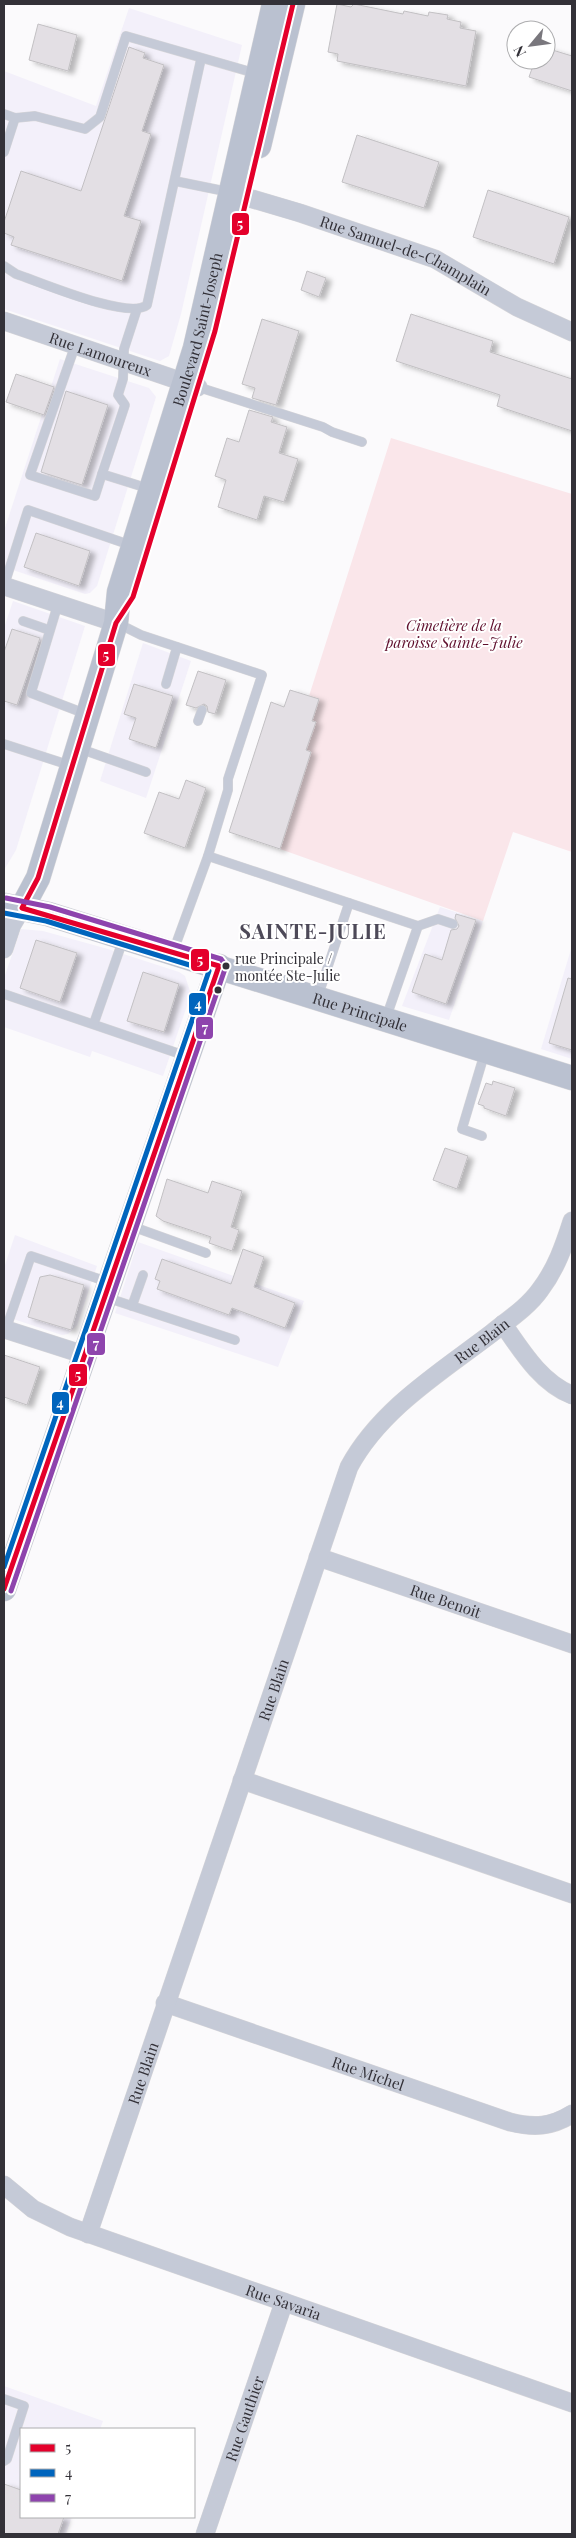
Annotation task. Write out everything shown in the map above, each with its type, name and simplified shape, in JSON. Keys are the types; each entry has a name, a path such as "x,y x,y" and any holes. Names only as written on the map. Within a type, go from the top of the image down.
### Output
{"street":[{"name":"Boulevard Saint-Joseph","path":"13,906 38,878 116,623 119,592 151,489 191,384 215,331 258,74 274,4"},
{"name":"Boulevard Saint-Joseph","path":"239,195 292,4"},
{"name":"Rue Samuel-de-Champlain","path":"239,195 300,213 435,258 517,307 572,332"},
{"name":"Rue Lamoureux","path":"4,322 191,384"},
{"name":"Boulevard Saint-Joseph","path":"116,623 134,597 191,384"},
{"path":"4,586 116,623"},
{"path":"4,949 12,924 13,906"},
{"name":"Rue Principale","path":"13,906 124,937 318,996 572,1078"},
{"path":"4,1589 219,966"},
{"name":"Rue Blain","path":"88,2234 165,2003 349,1467 368,1437 409,1398 529,1303 544,1285 556,1264 572,1222"},
{"path":"503,1324 540,1372 551,1383 572,1395"},
{"path":"5,1329 85,1355"},
{"name":"Rue Benoit","path":"318,1557 572,1644"},
{"path":"242,1780 572,1894"},
{"name":"Rue Michel","path":"165,2003 510,2122 525,2126 551,2125 572,2114"},
{"name":"Rue Savaria","path":"4,2185 33,2209 88,2234 572,2403"},
{"name":"Rue Gauthier","path":"205,2534 284,2302"}],"lane":[{"path":"4,114 15,118 35,116 85,130 100,117 126,36 258,74"},
{"path":"4,266 16,274 117,308 143,308 150,300 201,58"},
{"path":"4,152 15,118"},
{"path":"175,181 239,195"},
{"path":"75,346 30,475 95,496 125,405 118,395 123,379 124,350 137,309"},
{"path":"191,384 323,426 332,432 362,442"},
{"path":"102,474 151,489"},
{"path":"4,586 28,510 133,546"},
{"path":"58,604 49,630 49,639 31,693 88,714"},
{"path":"23,621 49,630"},
{"path":"116,623 141,635 262,675 228,779 228,790 208,856 173,952"},
{"path":"166,684 177,647"},
{"path":"198,721 202,710"},
{"path":"4,744 146,772"},
{"path":"208,856 418,926 438,919 453,924"},
{"path":"318,996 349,903"},
{"path":"386,1018 418,926"},
{"path":"94,1023 124,937"},
{"path":"4,994 94,1023 187,1057"},
{"path":"482,1136 462,1129 486,1050"},
{"path":"130,1225 206,1253"},
{"path":"5,1329 31,1256 107,1290 132,1306 235,1340"},
{"path":"132,1306 143,1275"},
{"path":"4,2399 24,2406 7,2459 4,2461"}],"shaded area":[{"path":"129,8 242,45 181,314 169,356 160,361 4,309 4,71 96,106"},
{"path":"60,359 149,388 156,397 97,586 90,593 85,594 4,567 4,531"},
{"path":"13,601 85,626 16,850 4,870 4,628"},
{"path":"143,643 191,661 146,798 100,781"},
{"path":"440,907 483,921 449,1020 402,1006"},
{"path":"21,929 43,931 108,949 179,972 185,976 191,994 163,1076 92,1051 90,1057 4,1027 4,978"},
{"path":"572,946 572,1059 541,1049"},
{"path":"15,1235 97,1266 77,1325 68,1334 62,1335 4,1316 4,1268"},
{"path":"138,1242 304,1301 278,1367 115,1313"},
{"path":"4,2386 103,2421 100,2428 20,2428 20,2518 72,2518 66,2534 4,2534"}],"green space":[{"name":"Cimetière de la paroisse Sainte-Julie","path":"391,438 572,494 572,852 513,832 483,921 280,849 311,752 306,751 315,723 312,721 319,699 309,696"}],"building":[{"path":"337,4 351,7 354,4 403,14 404,11 428,16 429,12 448,15 447,19 461,22 460,28 476,31 466,86 337,61 338,54 328,52"},
{"path":"38,24 77,35 68,71 29,60"},
{"path":"129,47 145,53 143,58 164,65 142,131 151,134 124,216 141,221 122,281 11,245 14,237 4,233 4,222 21,171 81,191"},
{"path":"556,51 572,56 572,91 529,77 531,70 556,70"},
{"path":"357,135 439,162 424,208 342,182"},
{"path":"488,190 569,217 554,264 473,237"},
{"path":"307,271 326,278 319,297 301,290"},
{"path":"411,314 493,341 490,352 572,379 572,431 497,406 500,395 396,361"},
{"path":"262,319 299,331 276,405 252,398 255,388 242,384"},
{"path":"16,374 54,387 44,415 6,402"},
{"path":"66,391 108,405 82,485 41,472"},
{"path":"249,410 273,417 271,422 287,427 279,453 298,459 284,502 264,496 257,520 218,507 226,480 215,476 227,438 239,442"},
{"path":"36,533 90,551 79,586 24,567"},
{"path":"12,629 40,638 17,705 4,701 4,652"},
{"path":"198,671 226,680 215,714 208,712 207,706 204,704 196,708 186,705"},
{"path":"134,684 173,696 156,748 129,739 136,718 124,714"},
{"path":"290,690 319,699 312,721 316,722 306,750 311,752 280,849 229,832 271,702 284,707"},
{"path":"186,780 206,788 185,848 144,833 159,792 179,799"},
{"path":"456,914 476,920 446,1004 412,992 425,954 442,960 451,930 457,929 459,926 455,918"},
{"path":"36,940 77,953 60,1002 20,988"},
{"path":"143,972 179,984 164,1032 127,1021"},
{"path":"568,978 572,979 572,1050 549,1043"},
{"path":"493,1081 515,1088 506,1116 478,1104 486,1083 492,1085"},
{"path":"445,1148 468,1156 457,1189 433,1180"},
{"path":"167,1179 208,1193 212,1181 242,1191 231,1227 239,1230 232,1251 209,1243 211,1237 163,1221 156,1216"},
{"path":"243,1249 264,1257 254,1287 295,1303 285,1328 232,1308 229,1315 157,1289 160,1281 155,1279 162,1259 231,1284"},
{"path":"50,1275 84,1285 71,1330 28,1317 40,1277"},
{"path":"4,1355 40,1367 27,1405 4,1397"},
{"path":"4,2484 20,2490 20,2518 64,2518 58,2534 4,2534"}],"transit line":[{"name":"5","path":"4,1589 219,966 22,908 38,878 116,623 133,597 215,331 293,4"},
{"name":"7","path":"6,898 50,907 221,959 226,966 11,1591"},
{"name":"4","path":"4,913 46,921 209,971 4,1567"}],"place":[{"name":"rue Principale / montée Ste-Julie","path":"226,966"}],"district":[{"name":"SAINTE-JULIE","path":"313,930"}]}
